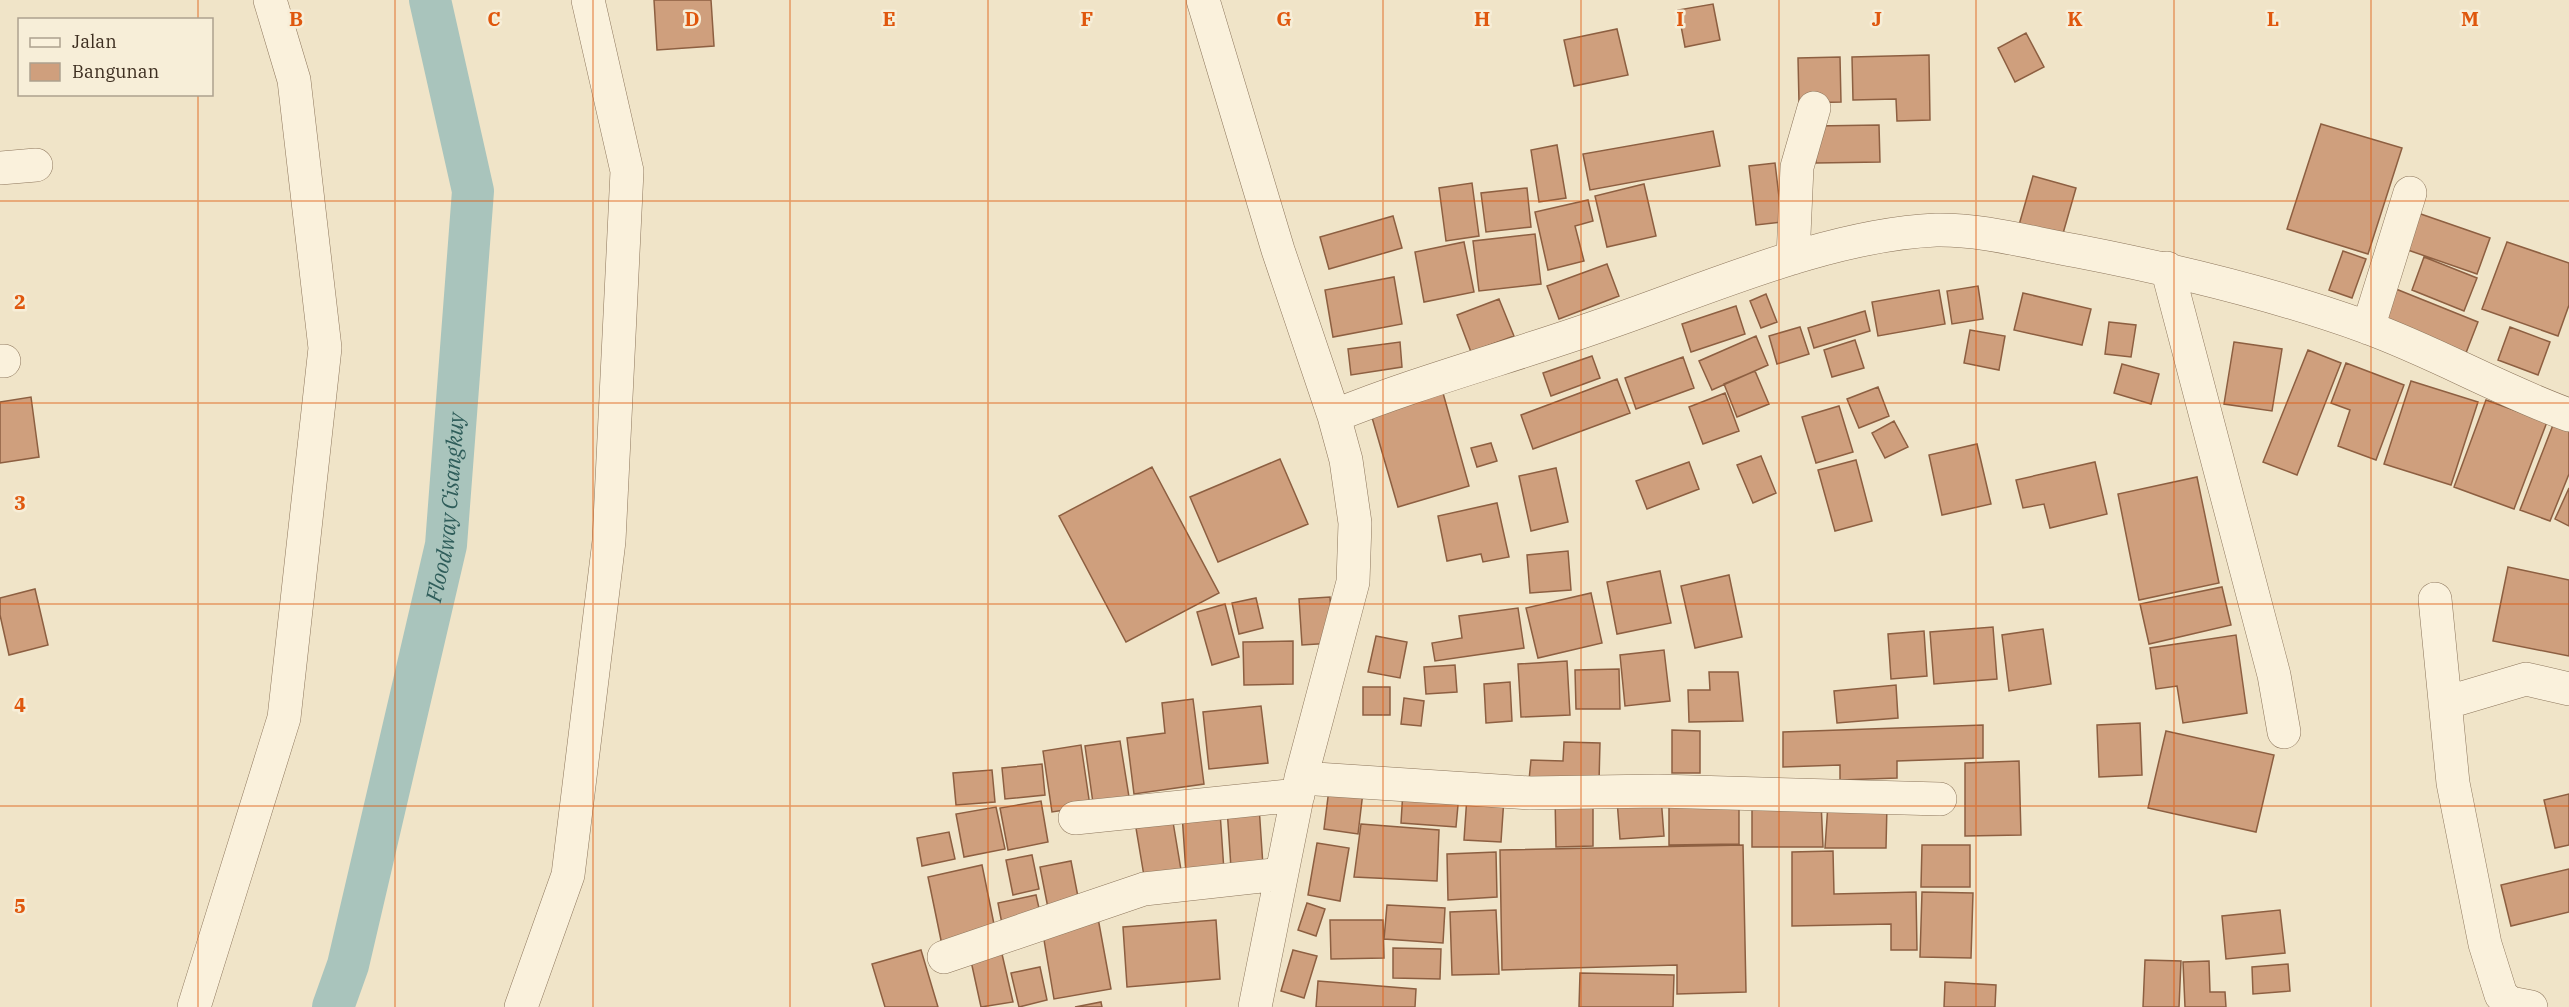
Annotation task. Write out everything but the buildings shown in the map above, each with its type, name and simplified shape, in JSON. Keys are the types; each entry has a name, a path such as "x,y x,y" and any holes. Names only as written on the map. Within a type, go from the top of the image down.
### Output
{"street":[{"path":"194,1007 284,718 326,348 294,80 270,0"},
{"path":"520,1007 567,875 609,541 627,171 588,0"},
{"path":"1203,0 1278,250 1334,416 1346,460 1355,523 1353,582 1300,786 1255,1007"},
{"path":"1793,258 1797,167 1814,108"},
{"path":"0,168 36,165"},
{"path":"2368,328 2410,193"},
{"path":"1334,416 1378,398 1516,355 1793,258 1877,237 1938,230 1998,236 2167,268 2245,289 2368,328 2566,407"},
{"path":"2167,268 2271,664 2284,732"},
{"path":"2435,599 2453,783 2495,980 2501,995 2510,1003 2531,1007"},
{"path":"2445,703 2526,679 2569,689"},
{"path":"1075,818 1300,786 1530,794 1658,791 1940,799"},
{"path":"944,957 1144,889 1281,874"}],"waterway":[{"name":"Floodway Cisangkuy","path":"333,1007 348,965 446,545 473,191 430,0"}]}
